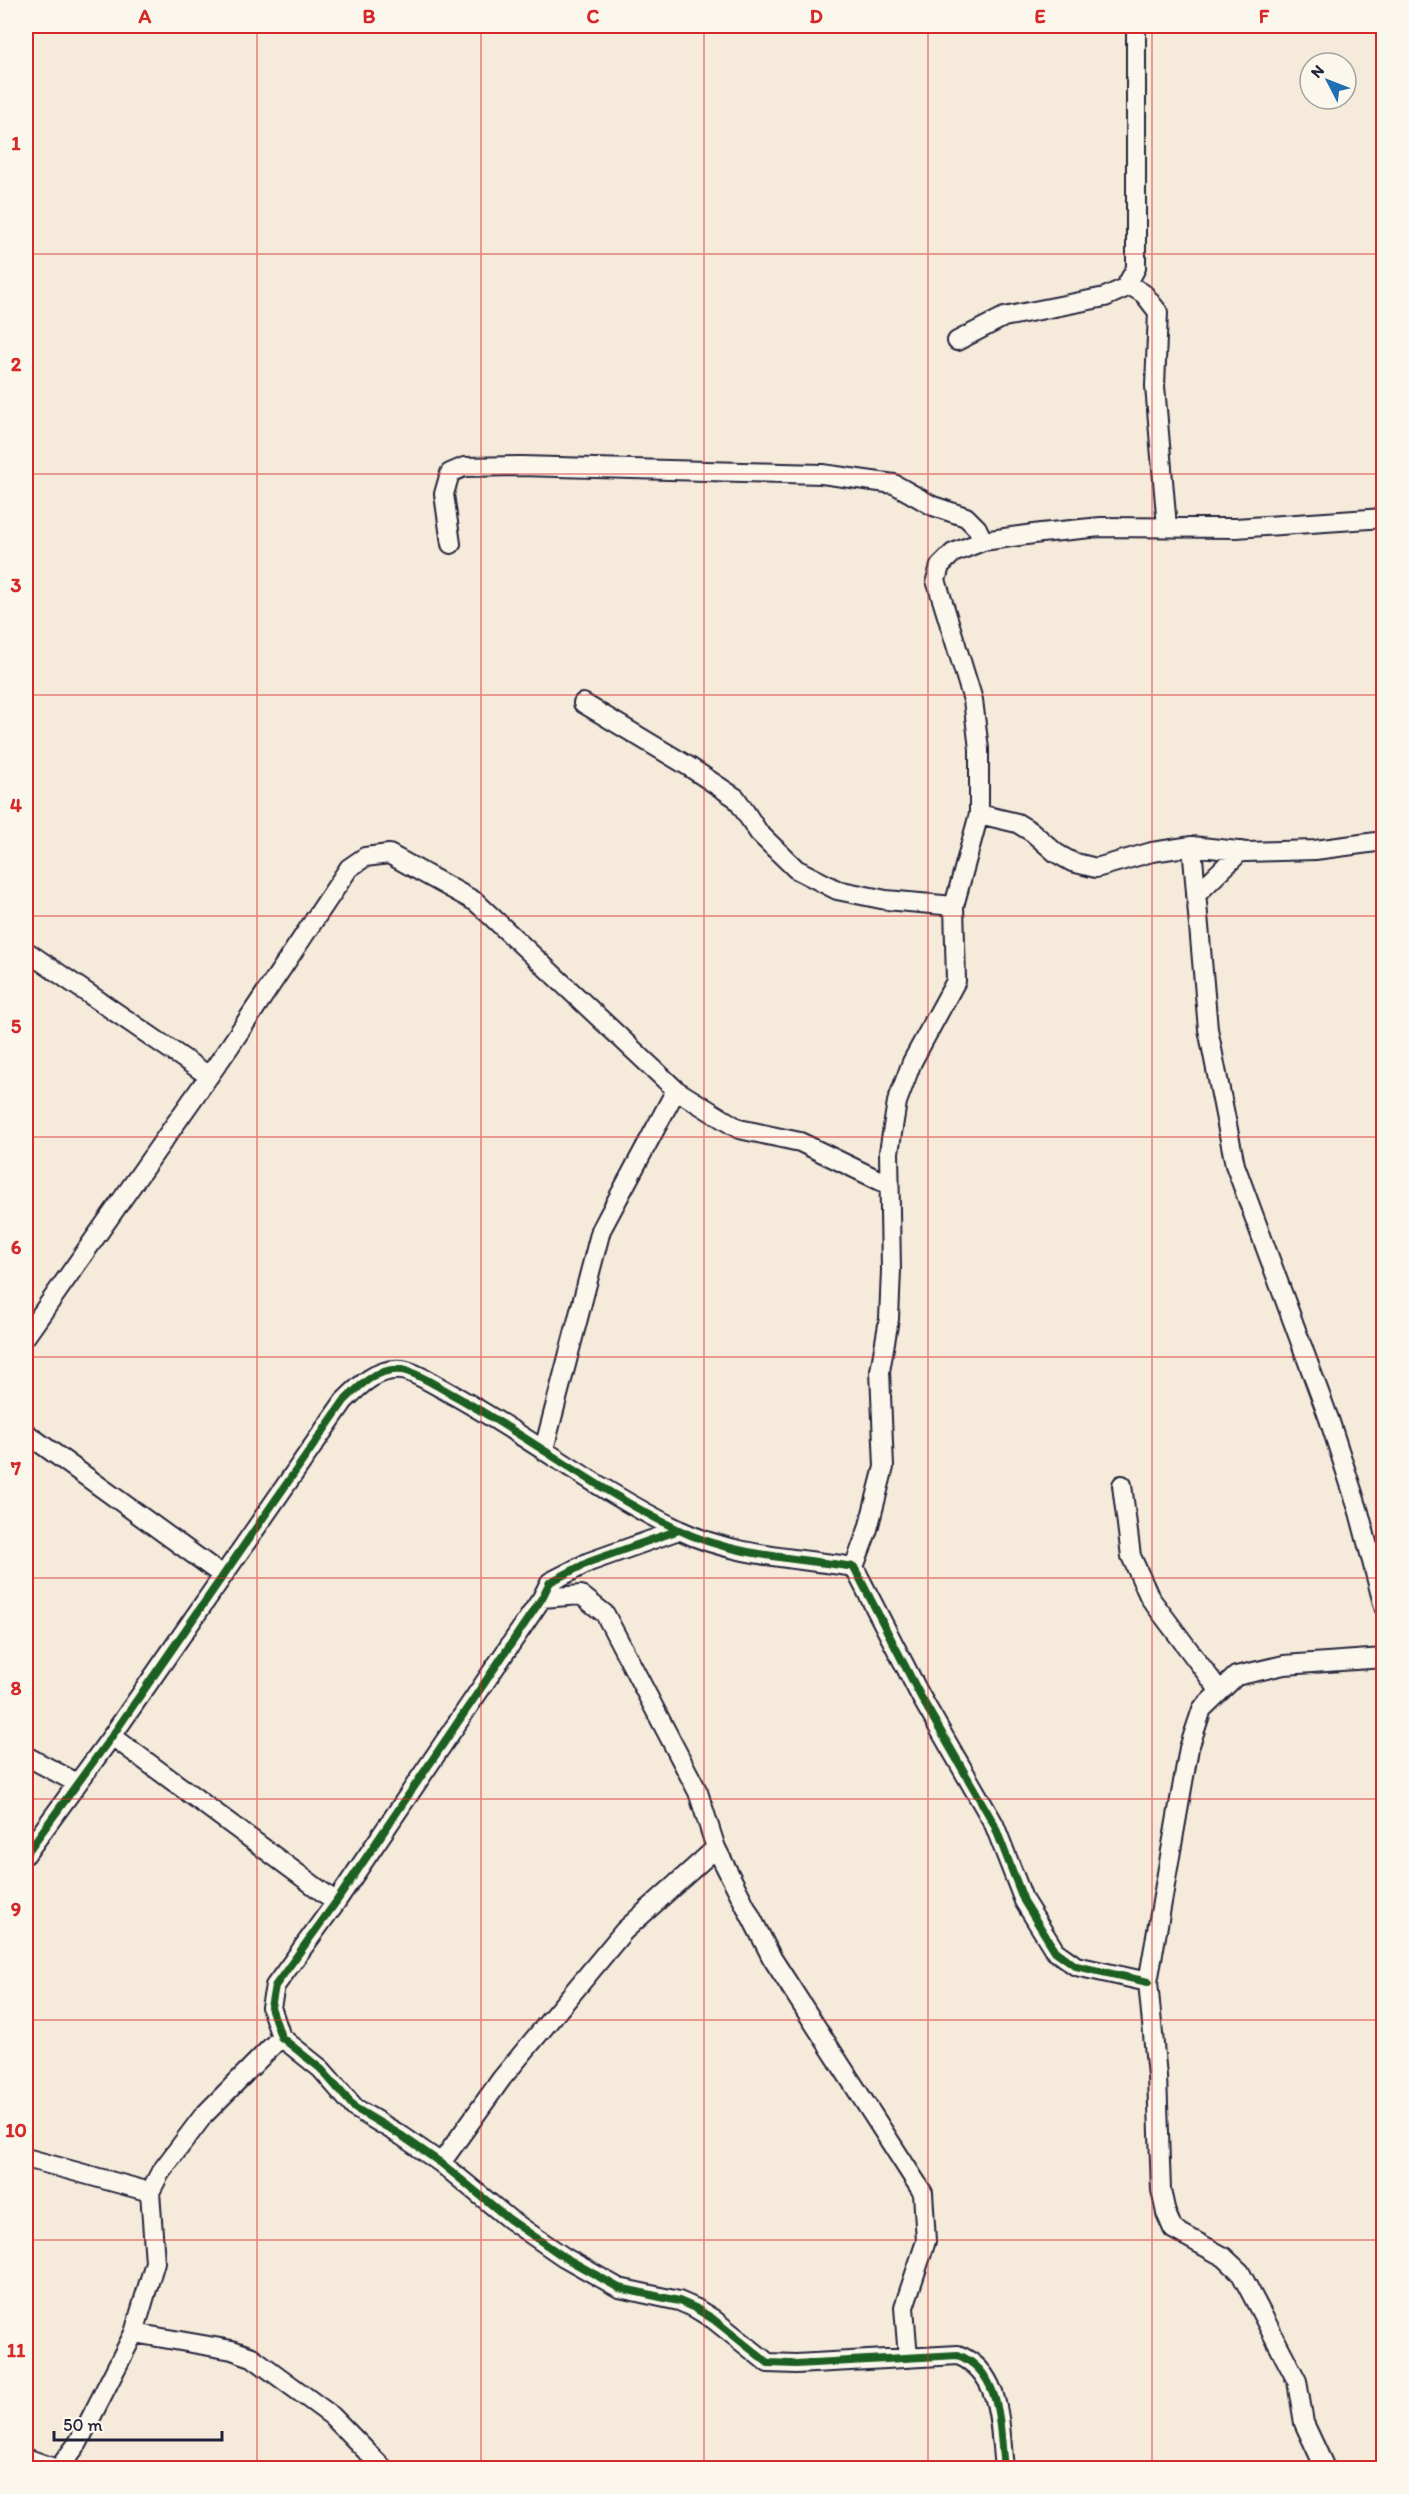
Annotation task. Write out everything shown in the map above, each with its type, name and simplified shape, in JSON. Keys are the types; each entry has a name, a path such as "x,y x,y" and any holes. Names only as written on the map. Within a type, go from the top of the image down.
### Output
{"street":[{"path":"957,342 1004,317 1105,297 1125,288 1128,284 1136,268 1136,26"},
{"path":"1128,284 1144,294 1158,312 1155,386 1167,527"},
{"path":"451,544 444,494 450,473 464,467 521,466 822,474 885,482 902,488 933,506 966,517 977,528 983,542"},
{"path":"1148,1982 1076,1966 1055,1951 1045,1937 1024,1901 994,1824 921,1697 854,1567 868,1529 884,1467 880,1371 890,1300 889,1152 897,1102 912,1062 956,981 954,906 979,814 979,749 973,700 936,580 940,566 952,553 983,542 1101,526 1236,528 1383,518"},
{"path":"583,703 688,766 736,798 759,833 796,869 837,890 886,900 954,906"},
{"path":"979,814 1017,823 1032,832 1056,853 1072,862 1096,868 1152,852 1192,846 1241,851 1315,850 1383,841"},
{"path":"1192,846 1208,1029 1235,1165 1329,1419 1359,1512 1383,1607"},
{"path":"1196,895 1241,851"},
{"path":"26,1336 209,1076 349,868 356,861 376,853 389,854 412,864 476,902 676,1090 739,1129 800,1142 890,1185"},
{"path":"26,951 209,1076"},
{"path":"544,1449 601,1230 676,1090"},
{"path":"26,1854 112,1736 344,1401 365,1381 381,1373 402,1370 420,1378 514,1429 595,1483 679,1530 733,1549 854,1567"},
{"path":"26,1433 222,1575"},
{"path":"1122,1485 1131,1556 1150,1598 1219,1690"},
{"path":"679,1530 589,1562 550,1582 542,1598 336,1902 275,1986 271,2007 281,2037 321,2069 355,2108 441,2163 509,2219 564,2257 619,2288 680,2301 695,2308 713,2319 768,2363 796,2364 958,2355 974,2361 995,2395 1004,2469"},
{"path":"542,1598 581,1595 605,1614 698,1792 716,1848 772,1958 923,2193 926,2241 904,2307 909,2358"},
{"path":"1325,2469 1304,2423 1297,2381 1240,2272 1224,2257 1173,2229 1166,2213 1161,2190 1157,2076 1148,1982 1194,1726 1202,1709 1236,1676 1284,1665 1383,1658"},
{"path":"112,1736 336,1902"},
{"path":"26,1756 77,1783"},
{"path":"441,2163 502,2078 624,1931 716,1848"},
{"path":"59,2469 78,2443 134,2333 155,2262 150,2192 160,2173 203,2116 281,2037"},
{"path":"26,2158 150,2192"},
{"path":"134,2333 232,2350 252,2357 332,2416 383,2469"},
{"path":"26,2458 54,2469"}],"cycle path":[{"path":"26,1854 112,1736 344,1401 377,1375 385,1371 402,1370 423,1378 459,1398 621,1499 677,1529 741,1551 854,1567 921,1697 994,1824 1024,1901 1055,1951 1076,1966 1148,1982"},
{"path":"679,1530 589,1562 550,1582 542,1598 336,1902 275,1986 271,2007 281,2037 321,2069 355,2108 441,2163 509,2219 564,2257 619,2288 679,2301 695,2308 713,2319 768,2363 796,2364 958,2355 973,2363 983,2374 996,2403 1004,2468"}]}
